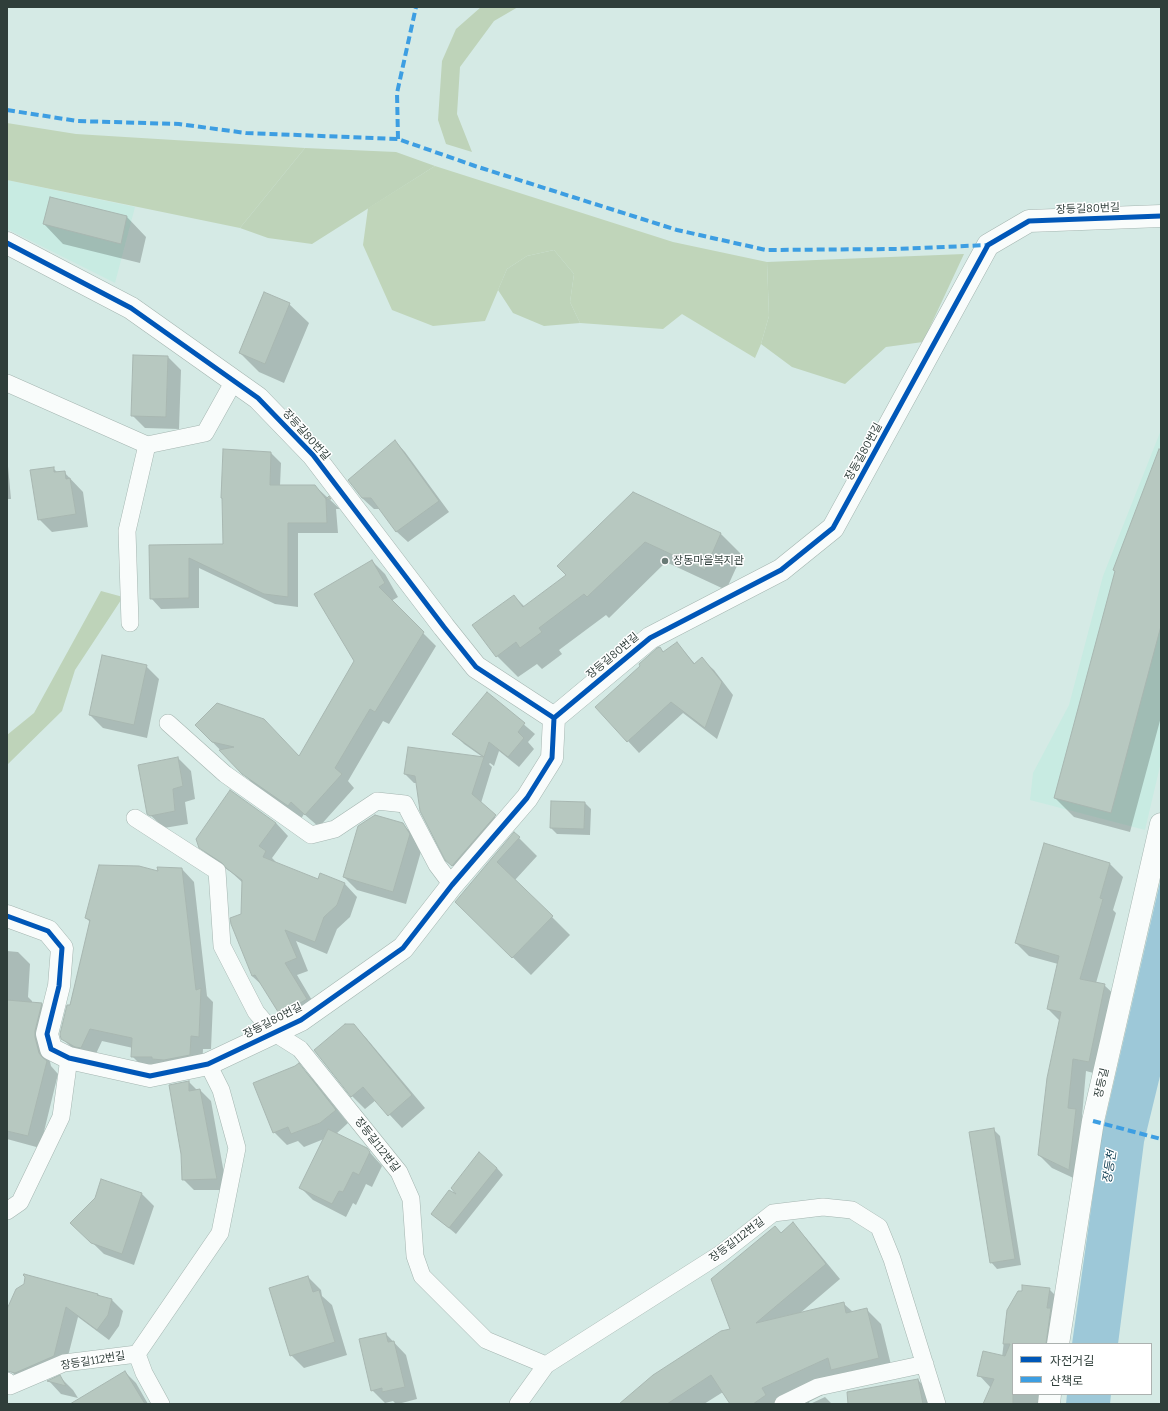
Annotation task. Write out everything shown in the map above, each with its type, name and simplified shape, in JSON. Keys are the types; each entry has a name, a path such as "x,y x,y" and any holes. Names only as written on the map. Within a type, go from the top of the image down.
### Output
{"street":[{"name":"장등길80번길","path":"7,916 48,931 62,948 59,986 47,1034 51,1049 69,1058 150,1076 208,1064 301,1020 403,948 452,885 527,798 552,758 554,718 650,638 781,570 833,528 988,245 1029,221 1161,216"},
{"name":"장등길80번길","path":"7,243 131,308 258,398 313,455 476,667 554,718"},
{"name":"장등길","path":"1058,1343 1093,1122 1161,824"}],"lane":[{"path":"7,383 147,445 205,433 234,381"},
{"path":"130,623 127,531 147,445"},
{"path":"168,724 225,774 311,834 335,829 377,801 405,804 437,865 452,885"},
{"name":"장등길80번길","path":"135,818 217,871 222,946 256,1012 273,1032"},
{"name":"장등길112번길","path":"273,1032 300,1049 399,1172 411,1199 415,1256 422,1276 486,1340 546,1365"},
{"path":"7,1211 20,1202 61,1117 69,1058"},
{"name":"장등길112번길","path":"7,1382 10,1386 64,1363 137,1354 220,1233 237,1148 221,1090 208,1064"},
{"name":"장등길112번길","path":"518,1404 546,1365 722,1253 773,1213 823,1207 852,1210 879,1228 892,1259 937,1404"},
{"name":"장등길112번길","path":"137,1354 144,1373 161,1404"},
{"path":"783,1404 818,1387 925,1364"}],"shaded area":[{"path":"481,7 518,7 494,21 460,67 457,114 472,152 446,144 438,120 442,61 456,29"},
{"path":"7,123 76,134 305,148 240,228 7,180"},
{"path":"305,148 396,152 435,166 312,244 268,238 240,228"},
{"path":"435,166 673,242 767,262 769,316 761,344 755,358 682,314 663,329 580,323 570,302 574,274 554,250 527,256 507,269 485,321 433,326 392,310 363,245 368,208"},
{"path":"7,180 135,207 115,283 7,229"},
{"path":"554,250 574,274 570,302 580,323 544,326 513,313 498,290 507,269 527,256"},
{"path":"964,254 923,342 886,347 845,384 792,367 761,344 769,316 767,262"},
{"path":"1161,430 1161,762 1145,830 1030,800 1033,773 1069,705 1103,576"},
{"path":"101,591 123,597 75,670 62,711 7,765 7,735 34,713"}],"water":[{"name":"장등천","path":"1161,878 1161,1072 1144,1142 1118,1343 1072,1343 1101,1138"},
{"path":"1067,1395 1111,1395 1110,1404 1066,1404"}],"building":[{"path":"50,197 127,216 121,244 43,224"},
{"path":"264,292 290,303 265,364 239,353"},
{"path":"133,355 168,356 166,417 131,416"},
{"path":"395,440 439,501 396,532 371,498 362,498 348,480"},
{"path":"223,449 271,452 270,485 315,485 326,499 327,523 288,523 288,597 264,594 189,558 189,598 150,599 149,545 223,544 221,498"},
{"path":"1159,449 1161,450 1161,626 1111,813 1054,798 1115,571 1113,570"},
{"path":"54,467 54,472 65,471 66,479 70,478 76,514 38,520 30,470"},
{"path":"633,492 721,533 705,570 645,542 587,597 584,594 539,628 542,632 520,648 516,642 496,657 472,625 514,595 523,607 566,575 557,566"},
{"path":"372,560 385,583 379,587 424,632 375,712 370,709 335,768 342,774 305,815 291,802 288,806 242,774 219,750 234,747 212,742 195,725 217,703 264,719 299,756 354,661 314,594"},
{"path":"677,642 694,664 702,657 722,682 705,728 671,702 627,742 595,707 640,666 639,664 657,648 660,647 663,652"},
{"path":"102,655 147,665 134,725 89,715"},
{"path":"487,692 525,723 518,732 524,738 508,757 489,742 484,757 452,734"},
{"path":"408,747 484,757 472,794 496,815 452,866 445,860 420,811 415,776 404,774"},
{"path":"178,757 183,786 173,789 175,811 150,816 147,814 138,765"},
{"path":"230,790 276,823 259,846 266,851 263,857 318,879 320,873 345,883 337,905 324,917 315,942 285,930 297,958 285,963 307,999 280,1015 255,975 252,976 231,924 230,918 241,914 242,880 226,868 222,863 199,848 196,839"},
{"path":"551,801 585,802 584,829 550,828"},
{"path":"375,815 403,823 410,834 393,892 343,877 358,826"},
{"path":"514,832 520,837 497,862 553,916 512,958 455,902"},
{"path":"1044,843 1110,863 1100,898 1103,899 1080,979 1105,984 1089,1062 1073,1059 1068,1108 1076,1109 1069,1170 1038,1155 1047,1078 1061,1012 1047,1009 1059,956 1015,943"},
{"path":"99,865 139,866 158,871 157,867 182,868 196,990 201,988 199,1037 191,1036 190,1055 164,1060 152,1059 152,1057 131,1057 132,1038 90,1029 81,1048 75,1047 61,1039 60,1034 67,1005 70,1005 90,920 85,918"},
{"path":"7,1000 42,1003 35,1031 35,1037 39,1053 47,1061 28,1136 7,1131"},
{"path":"345,1024 354,1024 412,1095 388,1116 363,1087 351,1097 314,1050"},
{"path":"299,1063 336,1110 320,1123 291,1134 288,1127 273,1133 253,1083"},
{"path":"189,1081 189,1091 200,1089 217,1179 182,1180 181,1154 169,1085"},
{"path":"994,1128 1015,1259 990,1263 969,1132"},
{"path":"328,1129 367,1148 370,1152 359,1175 353,1172 343,1192 339,1191 332,1204 299,1188"},
{"path":"479,1152 497,1168 449,1228 431,1214 449,1190 456,1194 451,1188"},
{"path":"101,1179 142,1193 122,1254 91,1243 70,1223 95,1198"},
{"path":"793,1222 826,1264 756,1323 844,1302 846,1313 867,1308 879,1358 831,1370 828,1358 762,1388 766,1395 753,1404 730,1404 711,1375 667,1404 619,1404 653,1375 721,1331 730,1329 711,1279 775,1226 781,1233"},
{"path":"24,1274 112,1299 108,1315 97,1330 66,1307 54,1356 15,1373 7,1371 7,1309 16,1289 24,1284"},
{"path":"308,1276 313,1292 319,1290 335,1342 290,1356 269,1288"},
{"path":"1022,1285 1050,1288 1047,1308 1051,1308 1046,1343 1012,1343 1013,1404 983,1404 994,1379 977,1376 983,1351 1005,1356 1010,1344 1003,1344 1007,1310 1018,1291 1022,1291"},
{"path":"386,1333 388,1342 394,1341 405,1387 382,1392 382,1388 371,1391 359,1339"},
{"path":"125,1371 145,1404 70,1404"},
{"path":"60,1375 66,1386 47,1381"},
{"path":"918,1379 923,1404 848,1404 847,1392"}],"marked path":[{"path":"398,139 397,93 416,7"},
{"path":"7,110 77,121 179,124 246,133 398,139 475,166 677,230 766,250 897,249 988,245"},
{"path":"1093,1121 1161,1139"}],"cycle path":[{"path":"7,916 48,931 62,948 59,986 47,1034 51,1049 69,1058 150,1076 208,1064 301,1020 403,948 452,885 527,798 552,758 554,718 650,638 781,570 833,528 988,245 1029,221 1161,216"},
{"path":"7,243 131,308 258,398 313,455 476,667 554,718"}],"place":[{"name":"장동마을복지관","path":"665,561"}]}
